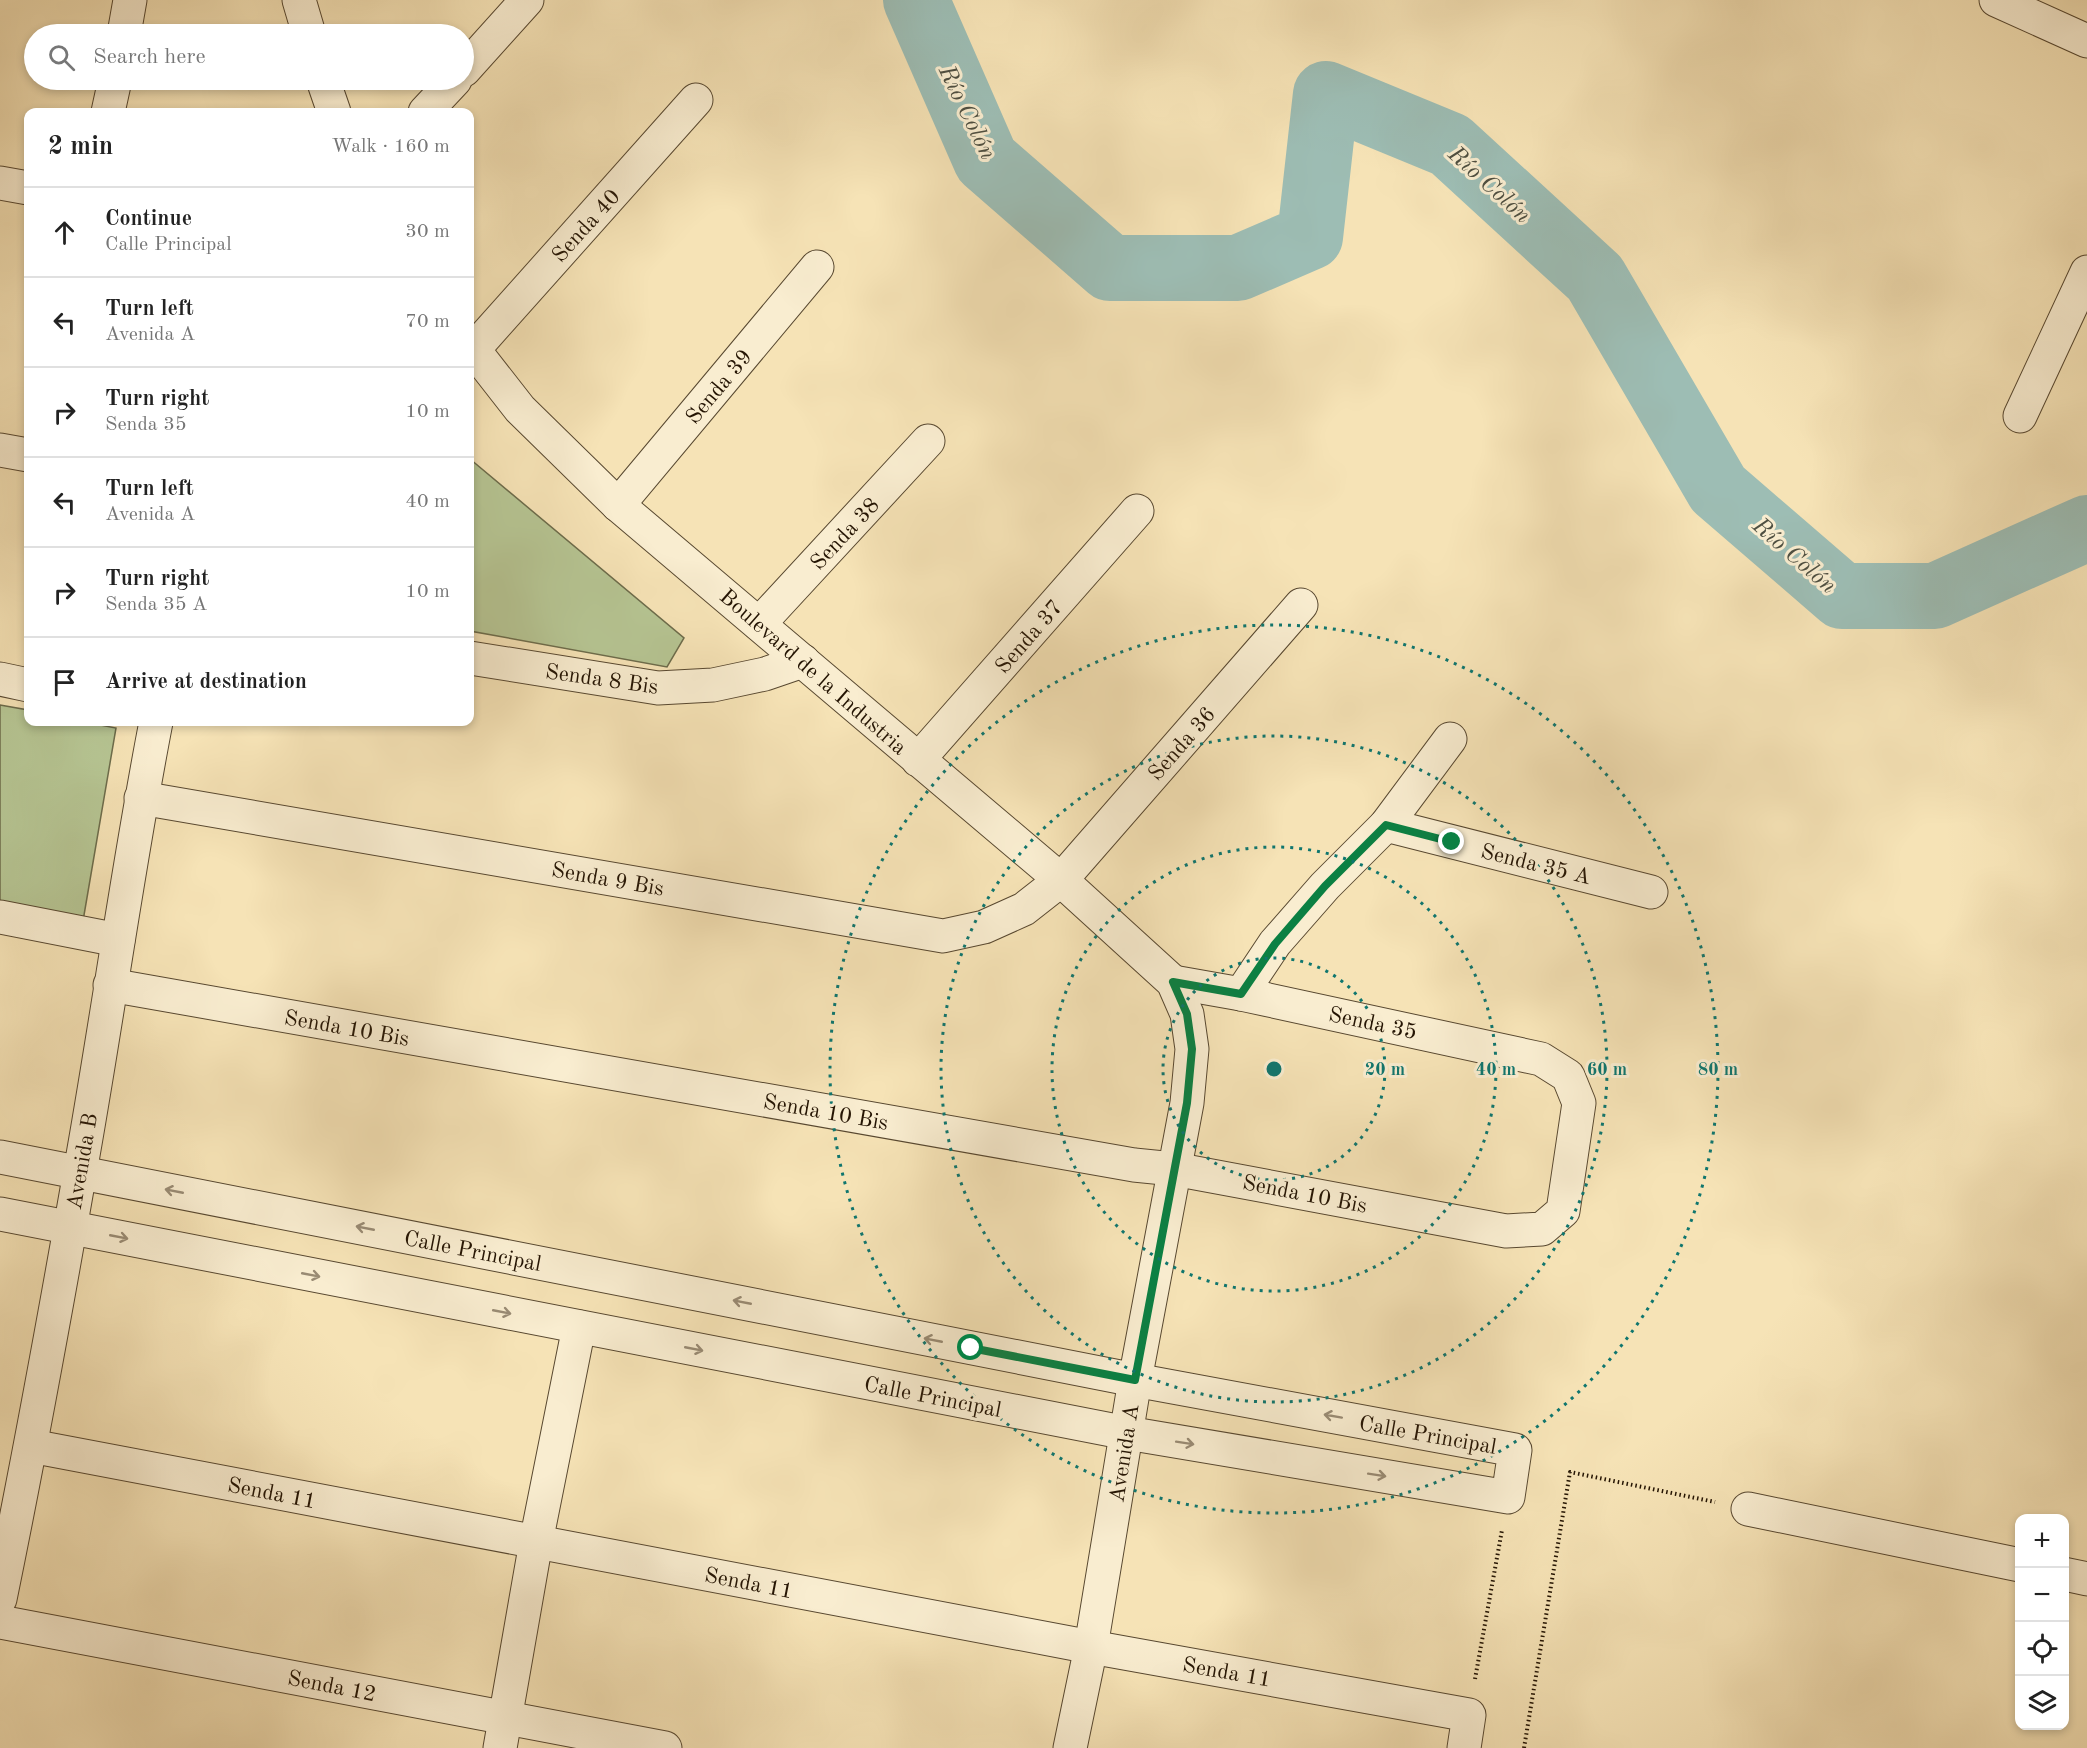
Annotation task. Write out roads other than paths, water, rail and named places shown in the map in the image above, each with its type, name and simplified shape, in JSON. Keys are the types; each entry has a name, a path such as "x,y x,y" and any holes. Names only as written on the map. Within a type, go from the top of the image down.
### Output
{"street":[{"path":"126,24 130,0"},
{"path":"299,0 306,24"},
{"path":"474,59 527,0"},
{"path":"1996,0 2087,41"},
{"path":"109,108 113,90"},
{"path":"326,90 333,108"},
{"path":"429,108 446,90"},
{"name":"Senda 40","path":"474,344 696,100"},
{"path":"0,183 24,187"},
{"name":"Senda 39","path":"618,505 817,267"},
{"path":"2020,416 2087,272"},
{"name":"Boulevard de la Industria","path":"474,351 520,409 618,505 1061,880 1173,982"},
{"name":"Senda 38","path":"759,624 928,441"},
{"path":"0,450 24,454"},
{"name":"Senda 37","path":"918,760 1137,511"},
{"name":"Senda 36","path":"1061,880 1301,605"},
{"name":"Senda 8 Bis","path":"474,659 658,688 723,683 765,674 803,661"},
{"path":"0,679 24,684"},
{"name":"Avenida B","path":"0,1599 12,1478 30,1446 80,1172 141,798 155,726"},
{"path":"1241,994 1275,944 1325,886 1386,825 1450,739"},
{"name":"Senda 9 Bis","path":"141,798 943,936 984,927 1024,909 1061,880"},
{"name":"Senda 35 A","path":"1386,825 1651,892"},
{"path":"0,917 118,940"},
{"name":"Senda 35","path":"1173,982 1241,994 1541,1059 1568,1076 1579,1103 1563,1211 1542,1229"},
{"name":"Avenida A","path":"1070,1748 1187,1103 1192,1049 1187,1014 1173,982"},
{"name":"Senda 10 Bis","path":"110,985 1134,1165 1174,1169 1506,1231 1542,1229"},
{"name":"Calle Principal","path":"0,1157 1135,1380 1515,1450 1508,1497 1127,1433 0,1214"},
{"path":"503,1733 579,1327"},
{"name":"Senda 11","path":"30,1446 1090,1647 1468,1715 1464,1748"},
{"path":"1748,1509 2015,1564"},
{"path":"2069,1575 2087,1578"},
{"name":"Senda 12","path":"0,1622 503,1733 664,1748"}],"waterway":[{"name":"Río Colón","path":"916,0 986,160 1110,268 1238,268 1310,237 1326,94 1450,145 1595,278 1718,489 1842,596 1935,596 2087,528"}]}
